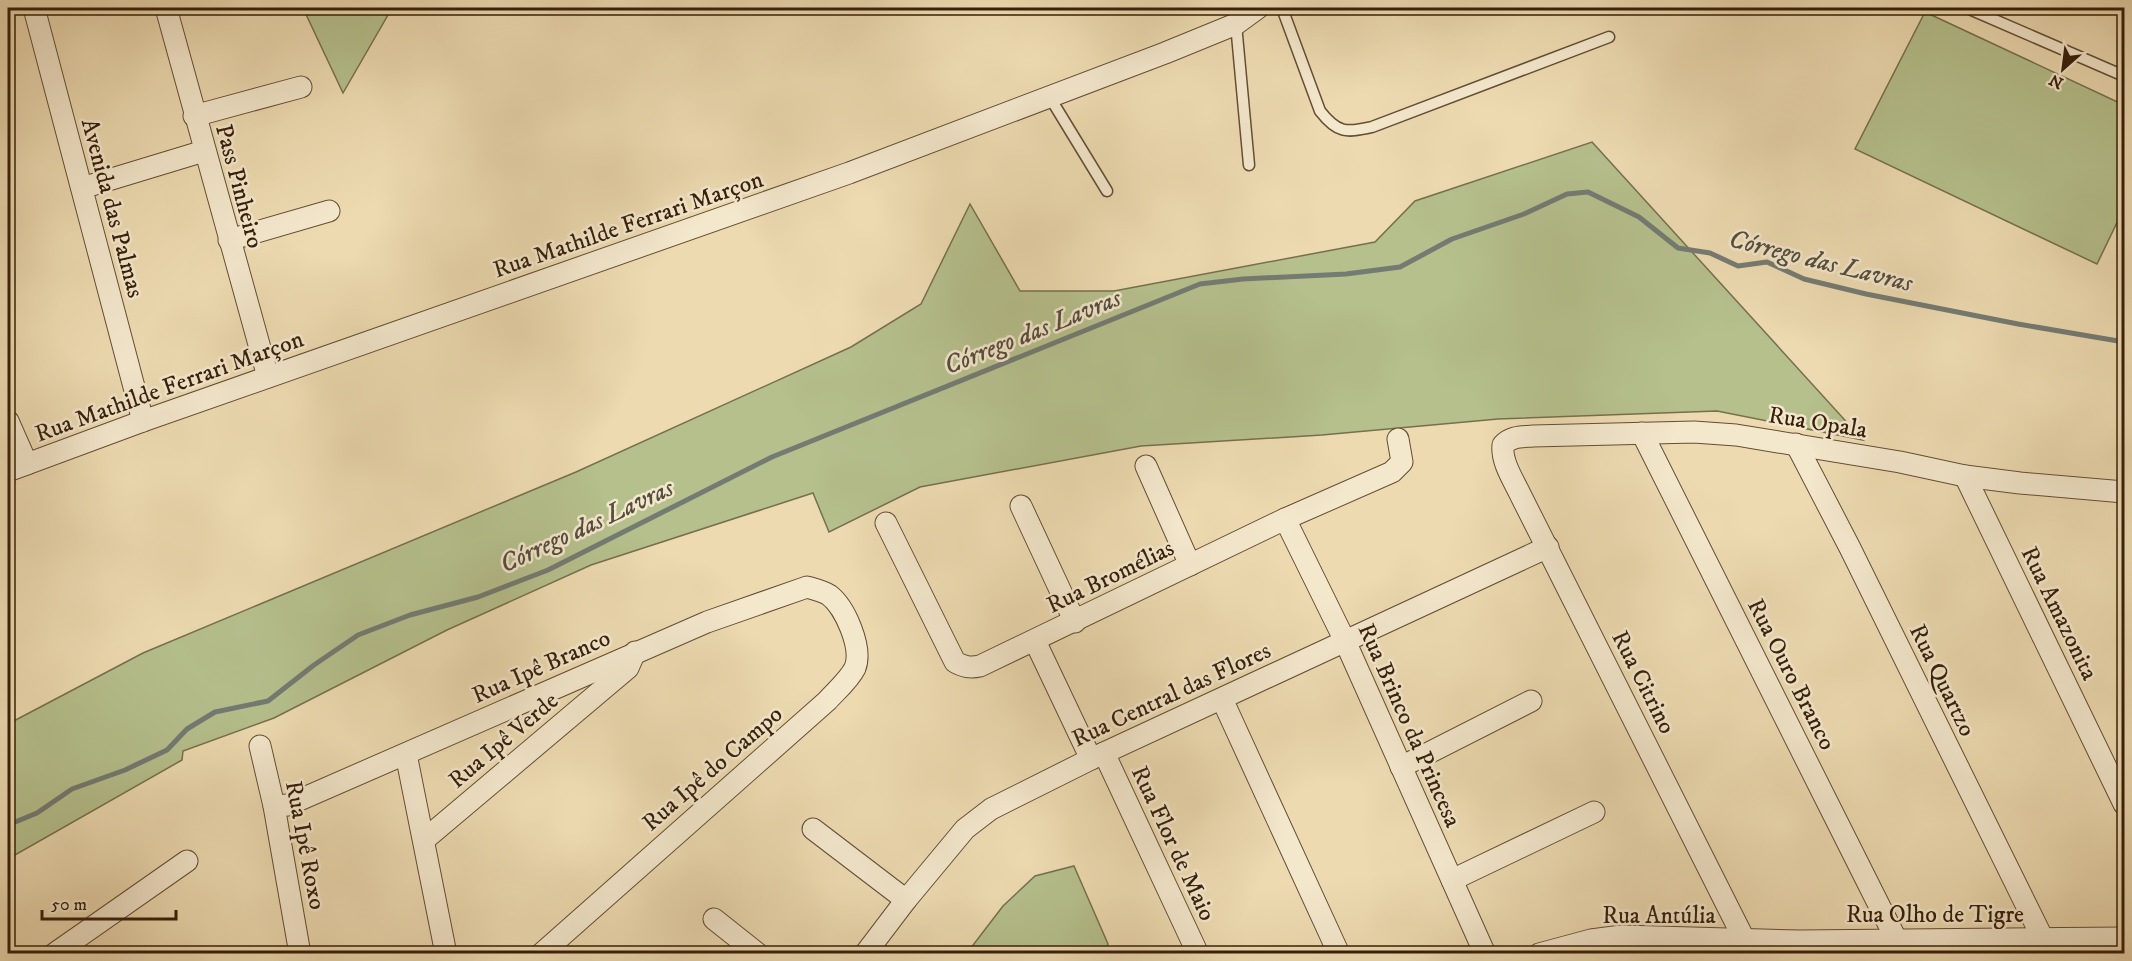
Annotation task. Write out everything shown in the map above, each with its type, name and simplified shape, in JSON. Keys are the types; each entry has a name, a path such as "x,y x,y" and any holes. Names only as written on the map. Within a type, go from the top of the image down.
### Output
{"street":[{"name":"Avenida das Palmas","path":"34,8 143,421"},
{"name":"Pass Pinheiro","path":"166,8 268,377"},
{"name":"Rua Mathilde Ferrari Marçon","path":"17,468 143,421 849,173 1236,24 1258,8"},
{"path":"194,116 301,87"},
{"path":"82,188 204,151"},
{"path":"229,240 328,211"},
{"path":"8,421 17,468"},
{"name":"Rua Opala","path":"1503,445 1508,440 1524,436 1694,432 1796,444 1965,476 2124,493"},
{"name":"Rua Ouro Branco","path":"1642,433 1896,939"},
{"name":"Rua Bromélias","path":"886,524 955,662 971,668 1035,641 1285,519 1392,472 1402,462 1398,439"},
{"name":"Rua Quartzo","path":"1796,444 1850,548 2043,939"},
{"name":"Rua Citrino","path":"1503,445 1502,451 1507,466 1521,496 1745,941"},
{"path":"1146,466 1191,565"},
{"name":"Rua Amazonita","path":"1965,476 2124,804"},
{"path":"1021,506 1075,622"},
{"name":"Rua Brinco da Princesa","path":"1285,519 1345,641 1485,954"},
{"name":"Rua Central das Flores","path":"865,954 965,828 991,809 1098,756 1548,547"},
{"name":"Rua Ipê Branco","path":"274,806 288,806 706,622 807,587 831,597"},
{"name":"Rua Ipê do Campo","path":"541,954 827,701 847,679 855,668 857,657 855,638 851,626 831,597"},
{"name":"Rua Flor de Maio","path":"1035,641 1098,756 1198,954"},
{"name":"Rua Ipê Verde","path":"424,840 628,668 635,652"},
{"path":"1222,699 1339,954"},
{"path":"1401,766 1531,701"},
{"name":"Rua Ipê Roxo","path":"260,746 274,806 300,954"},
{"path":"406,754 446,954"},
{"path":"1452,880 1594,812"},
{"path":"813,829 906,900"},
{"path":"54,954 187,861"},
{"path":"714,919 758,954"},
{"name":"Rua Antúlia","path":"1539,954 1591,940 1622,936 1651,945 1745,941"},
{"name":"Rua Olho de Tigre","path":"1745,941 1802,947 1896,939 1956,947 2043,939 2113,943"}],"lane":[{"path":"1282,8 1302,57 1320,111 1329,123 1340,130 1354,131 1372,127 1609,37"},
{"path":"1968,8 2124,76"},
{"path":"1236,24 1249,165"},
{"path":"1049,96 1107,191"}],"green space":[{"path":"303,8 392,8 343,93"},
{"path":"1925,12 2124,105 2124,208 2097,264 1855,149"},
{"path":"1592,142 1863,440 1717,411 1498,419 1322,435 1141,446 920,487 829,532 813,493 591,565 447,630 274,718 183,751 182,760 8,859 8,724 143,653 576,472 851,347 921,304 970,204 1020,291 1114,291 1375,242 1415,201"},
{"path":"1074,866 1108,944 1104,953 967,953 1003,906 1035,876"}],"waterway":[{"name":"Córrego das Lavras","path":"8,825 37,813 72,789 125,770 167,750 187,729 215,712 268,701 314,665 358,635 410,615 478,597 548,570 772,457 1200,284 1243,279 1346,274 1400,267 1452,239 1524,214 1567,194 1588,192 1639,217 1678,248 1710,253 1738,266 1767,262 1804,279 1866,294 2124,342"}]}
